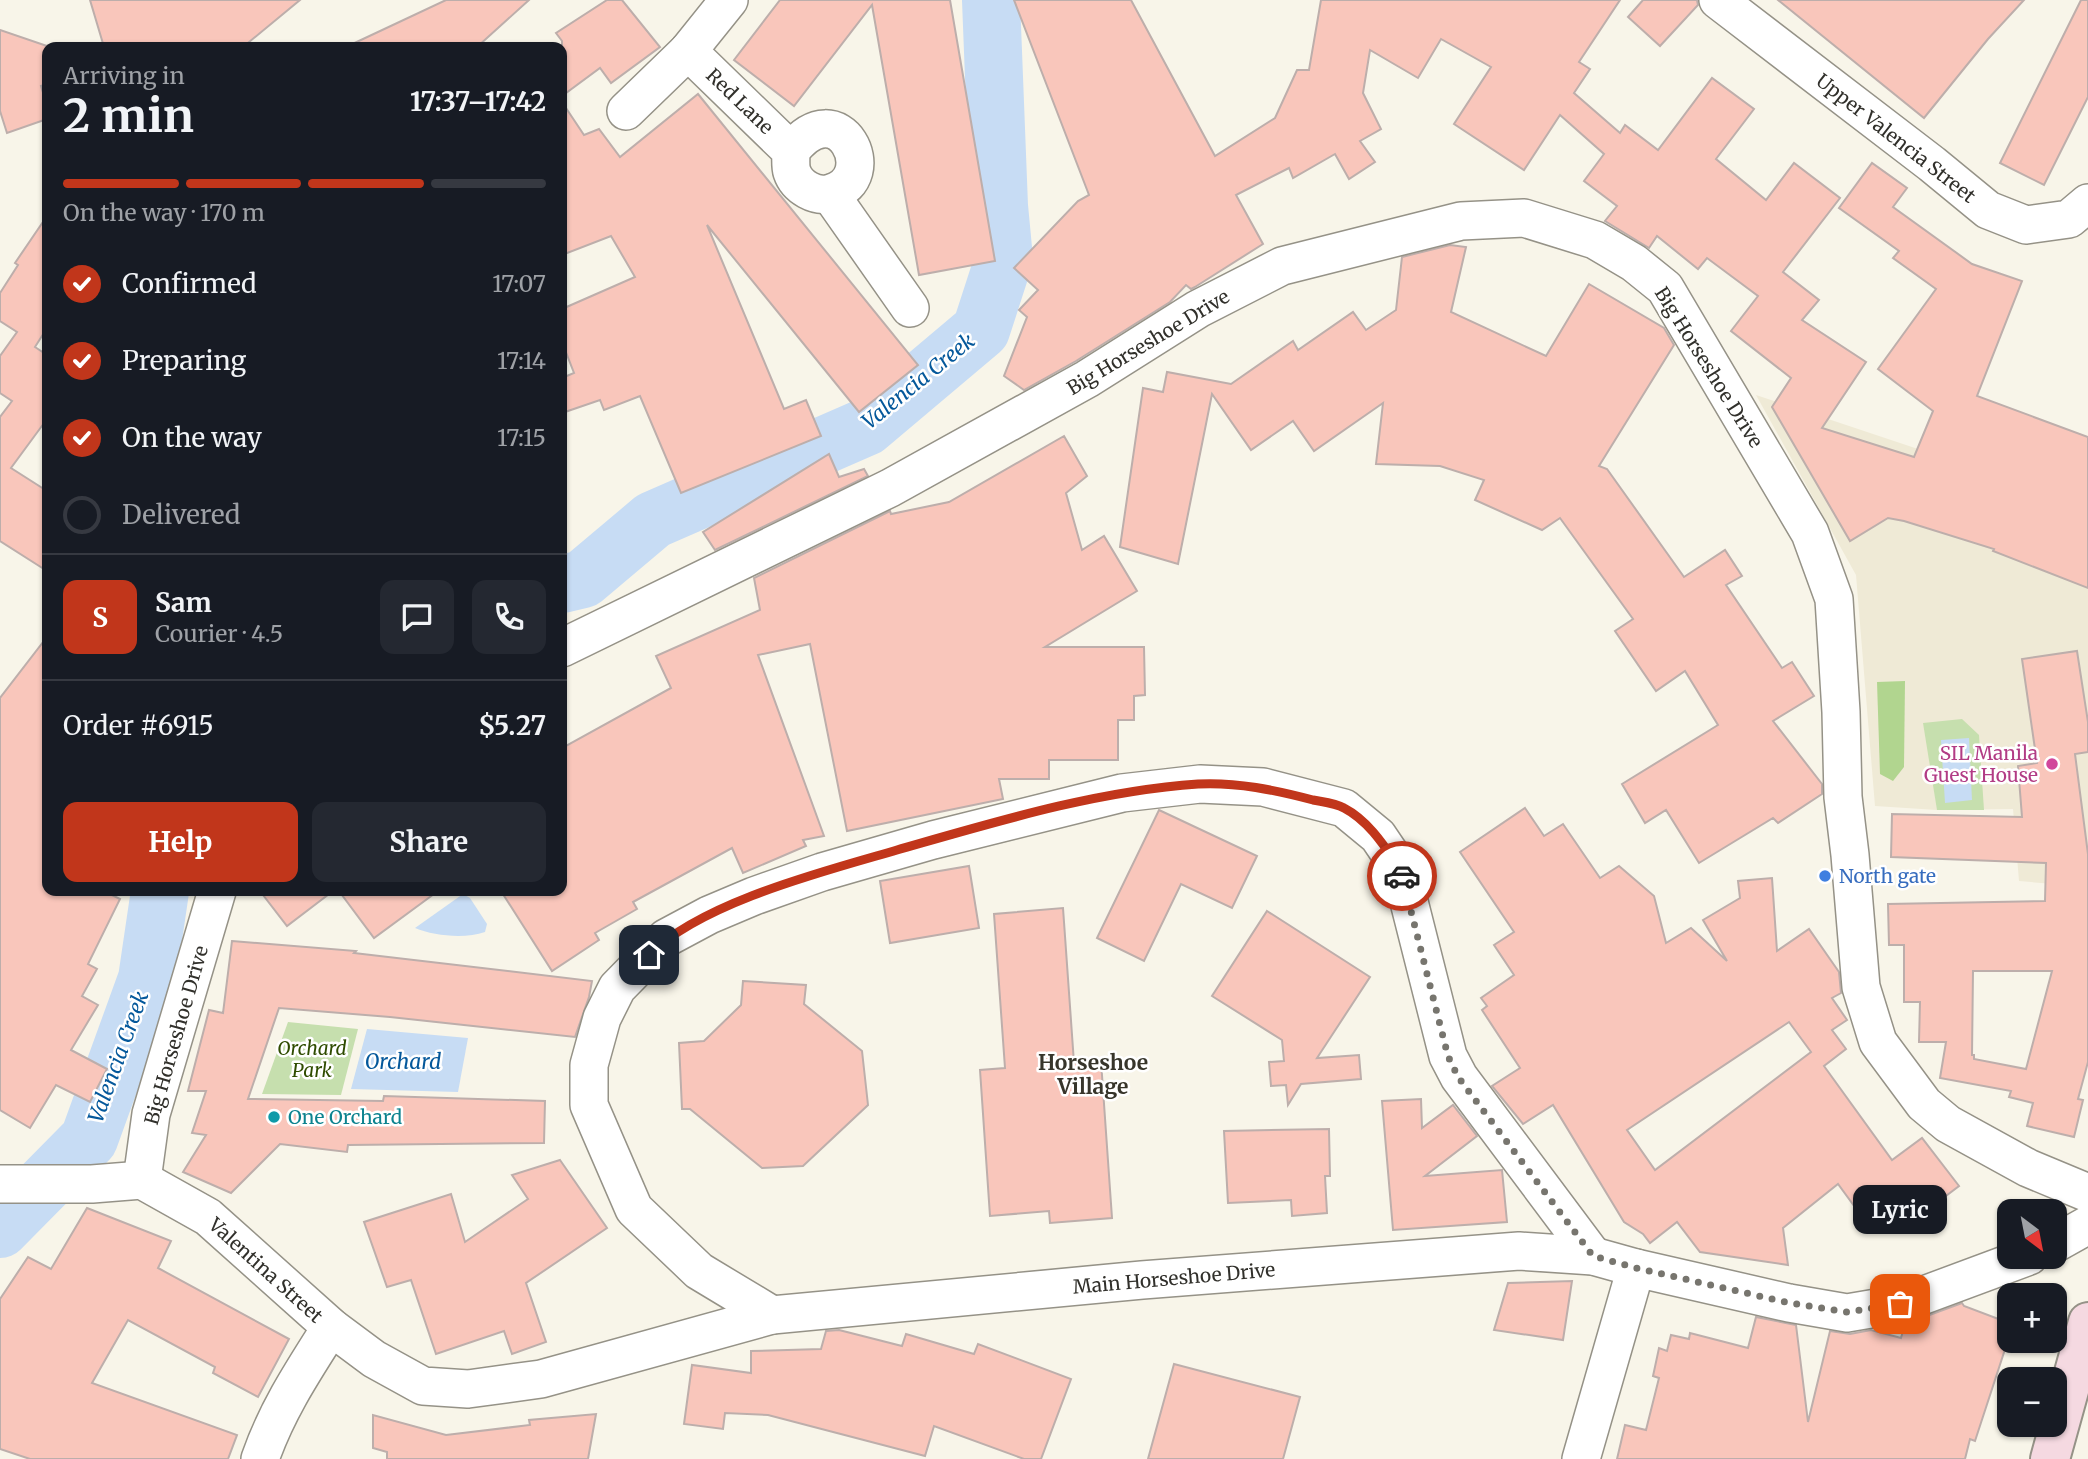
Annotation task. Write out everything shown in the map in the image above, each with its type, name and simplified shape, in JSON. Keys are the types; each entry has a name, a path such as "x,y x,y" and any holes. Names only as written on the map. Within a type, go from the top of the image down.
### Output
{"main road":[{"path":"2050,1459 2088,1322"}],"street":[{"path":"626,111 688,51 729,0"},
{"name":"Upper Valencia Street","path":"1718,0 1932,164 1987,210 2026,225 2069,219 2088,203"},
{"name":"Red Lane","path":"688,51 792,150 803,135 818,128 841,133 853,147 855,170 846,186 830,194"},
{"path":"792,150 791,171 800,185 816,194 830,194 910,308"},
{"name":"Big Horseshoe Drive","path":"567,646 890,488 1087,379 1198,309 1282,267 1461,221 1524,218 1595,240 1634,263 1665,288 1810,533 1834,599 1843,797 1861,987 1878,1042 1924,1104 1948,1124 2028,1168 2088,1193"},
{"path":"772,1315 699,1271 634,1209 589,1105 589,1065 603,1018 617,988 666,938 709,915 822,872 933,839 1110,796 1200,784 1263,787 1344,808 1378,836 1401,870 1448,1056 1458,1077 1593,1256"},
{"name":"Big Horseshoe Drive","path":"142,1180 151,1114 216,896"},
{"path":"4,1184 59,1185 142,1180"},
{"name":"Valentina Street","path":"142,1180 208,1217 331,1327"},
{"path":"2067,1237 2088,1225"},
{"name":"Main Horseshoe Drive","path":"331,1327 374,1359 423,1386 468,1388 541,1379 772,1315 1142,1280 1519,1251 1593,1256 1790,1303 1847,1312 1900,1304 1997,1268"},
{"path":"1581,1459 1636,1268"},
{"path":"260,1459 272,1424 284,1401 331,1327"}],"shaded area":[{"path":"1756,395 2065,498 2088,511 2088,887 2019,881 2013,809 1937,810 1875,806 1856,575"}],"green space":[{"path":"1905,681 1904,767 1893,781 1880,774 1877,682"},
{"path":"1962,719 1979,735 1984,810 1937,810 1923,723"},
{"name":"Orchard Park","path":"288,1022 358,1029 341,1095 262,1094"}],"water":[{"path":"1969,738 1972,800 1945,803 1941,740"},
{"path":"460,896 470,898 487,924 485,932 450,936 415,928"},
{"name":"Orchard","path":"367,1029 468,1038 458,1092 351,1089"}],"building":[{"path":"90,0 300,0 249,42 103,42"},
{"path":"446,0 529,0 483,42 357,42"},
{"path":"607,0 622,0 660,47 611,83 600,68 567,92 567,42 562,42 556,33"},
{"path":"780,0 950,0 995,261 919,275 872,5 794,106 734,60"},
{"path":"1014,0 1131,0 1215,156 1275,118 1297,70 1309,70 1321,0 1620,0 1579,62 1590,69 1574,93 1620,133 1625,125 1658,150 1712,78 1754,109 1716,159 1766,200 1794,163 1840,198 1783,272 1819,300 1802,320 1866,362 1822,428 1914,457 1933,411 1878,369 1936,289 1893,258 1899,251 1839,208 1872,163 1907,188 1893,207 1972,264 2022,281 1977,396 2088,437 2088,588 1993,551 1994,549 1904,521 1888,518 1850,541 1772,407 1791,378 1731,331 1758,296 1707,258 1698,269 1657,236 1649,248 1605,221 1617,206 1584,181 1604,154 1560,115 1524,170 1454,124 1491,67 1441,39 1418,78 1370,50 1363,93 1381,129 1360,141 1375,162 1349,179 1335,154 1293,178 1289,168 1236,195 1263,244 1195,287 1191,289 1186,285 1170,302 1024,390 1004,376 1027,317 1019,310 1038,290 1014,268 1078,201 1089,195"},
{"path":"1643,0 1697,0 1698,5 1660,46 1628,17"},
{"path":"1778,0 2024,0 1988,39 1924,118"},
{"path":"2081,0 2088,0 2088,97 2044,185 2000,163"},
{"path":"0,30 42,44 42,121 7,133 0,111"},
{"path":"698,94 918,365 859,412 707,225 784,409 806,400 821,436 681,493 640,396 604,410 600,400 567,411 567,376 574,373 567,355 567,307 635,277 611,236 567,253 567,110 584,135 599,129 620,157"},
{"path":"42,223 42,336 35,347 42,352 42,426 11,468 42,488 42,568 0,541 0,417 12,401 0,393 0,356 17,332 0,321 0,293 18,265 15,263"},
{"path":"1450,245 1466,247 1451,312 1546,356 1589,284 1664,328 1674,345 1599,466 1607,469 1684,577 1725,550 1742,576 1726,585 1782,668 1792,662 1814,696 1773,721 1822,784 1822,794 1778,823 1773,818 1699,863 1666,810 1645,823 1622,784 1718,725 1685,671 1656,691 1615,631 1633,619 1560,518 1542,530 1475,500 1484,480 1440,466 1376,464 1383,403 1314,451 1293,421 1251,450 1212,394 1178,564 1120,547 1143,388 1163,392 1167,372 1231,384 1293,341 1298,350 1353,312 1366,330 1396,310 1402,257"},
{"path":"1064,436 1087,476 1066,493 1082,550 1104,536 1137,591 1045,647 1144,647 1145,695 1134,696 1134,720 1118,720 1118,760 1049,760 1049,779 999,779 1003,799 847,831 810,644 758,655 824,836 803,840 806,846 743,873 732,848 633,902 637,909 595,933 599,940 552,971 504,896 567,896 567,745 671,688 656,656 760,610 754,578 890,511 891,514 949,502"},
{"path":"829,454 839,477 864,469 868,476 715,550 703,532"},
{"path":"42,643 42,896 114,896 120,899 88,964 97,969 82,996 98,1005 71,1050 107,1069 90,1102 56,1085 30,1128 0,1110 0,698"},
{"path":"2077,651 2088,722 2088,752 2075,754 2088,854 2088,1062 2078,1099 2083,1100 2074,1137 2027,1126 2033,1103 2009,1097 2011,1091 1940,1078 1946,1042 1919,1042 1920,1002 1904,1002 1904,945 1889,945 1888,904 2045,901 2046,863 1891,857 1892,814 2022,817 2018,766 2037,763 2022,659","holes":["1973,971 2052,971 2026,1069 1974,1059"]},
{"path":"1525,808 1544,836 1563,824 1600,878 1619,866 1654,896 1666,943 1691,928 1727,961 1703,920 1740,898 1738,881 1772,878 1777,951 1809,929 1839,972 1841,993 1832,998 1847,1020 1832,1030 1846,1049 1824,1066 1892,1160 1922,1138 1959,1186 1905,1227 1868,1225 1838,1184 1783,1228 1788,1265 1700,1252 1677,1222 1650,1243 1643,1234 1624,1222 1553,1105 1523,1124 1492,1086 1520,1068 1482,1010 1487,1006 1481,998 1514,975 1494,945 1514,932 1460,852","holes":["1789,1022 1811,1052 1655,1170 1627,1130"]},
{"path":"1159,810 1257,856 1232,908 1181,884 1144,961 1097,938"},
{"path":"969,866 979,928 890,943 880,881"},
{"path":"264,896 326,896 287,926"},
{"path":"343,896 431,896 374,938"},
{"path":"1063,908 1074,1063 1101,1061 1112,1218 1050,1223 1049,1211 990,1216 980,1070 1005,1068 994,914"},
{"path":"1267,911 1370,977 1317,1058 1359,1055 1361,1079 1301,1084 1288,1105 1286,1085 1271,1086 1269,1062 1284,1061 1282,1040 1212,996"},
{"path":"232,941 356,951 354,953 592,981 575,1037 279,1008 248,1099 383,1101 384,1096 545,1101 544,1143 348,1145 347,1152 280,1144 231,1193 183,1172 206,1135 192,1133 206,1091 188,1091 209,1010 223,1013"},
{"path":"743,981 806,985 804,1004 862,1051 868,1105 803,1166 762,1168 690,1109 682,1109 679,1043 704,1041 741,1005"},
{"path":"1421,1099 1422,1128 1453,1105 1477,1136 1425,1176 1502,1170 1507,1222 1393,1230 1382,1101"},
{"path":"1329,1129 1330,1176 1325,1176 1327,1213 1292,1216 1291,1200 1228,1203 1224,1131"},
{"path":"560,1160 607,1228 526,1283 546,1342 512,1354 504,1331 436,1354 411,1280 387,1287 364,1222 451,1194 465,1242 528,1199 512,1175"},
{"path":"87,1208 171,1241 158,1268 289,1339 258,1397 213,1373 215,1367 128,1320 92,1383 237,1435 228,1459 30,1459 0,1449 0,1299 28,1257 51,1269"},
{"path":"1572,1281 1563,1340 1494,1330 1508,1283"},
{"path":"1962,1303 1997,1318 1997,1353 2004,1353 1975,1441 1970,1439 1965,1459 1617,1459 1625,1425 1646,1430 1659,1378 1653,1376 1659,1348 1667,1351 1671,1335 1689,1339 1690,1333 1748,1348 1756,1317 1796,1325 1808,1422 1830,1331 1850,1334 1871,1330 1901,1338 1905,1324"},
{"path":"839,1330 902,1346 906,1334 974,1354 978,1344 1071,1379 1041,1459 1024,1459 934,1426 925,1456 768,1415 725,1413 723,1429 684,1424 692,1365 751,1373 751,1351 821,1349 826,1331"},
{"path":"1174,1364 1300,1397 1283,1459 1148,1459"},
{"path":"596,1414 588,1459 387,1459 387,1452 373,1448 373,1415 446,1435 530,1425 529,1420"}],"waterway":[{"name":"Valencia Creek","path":"567,583 583,579 653,520 866,427 981,330 1004,259 999,206 991,0"},
{"name":"Valencia Creek","path":"0,1229 89,1139 147,979 159,896"}],"way so far":[{"path":"1402,876 1448,1056 1458,1077 1593,1256 1790,1303 1847,1312 1900,1304"}],"place":[{"name":"SIL Manila Guest House","path":"2052,764"},
{"name":"North gate","path":"1825,876"},
{"name":"One Orchard","path":"274,1117"},
{"name":"Lyric","path":"1900,1304"}],"district":[{"name":"Horseshoe Village","path":"1093,1074"}],"route":[{"path":"649,955 666,938 709,915 822,872 933,839 1122,793 1200,784 1263,787 1344,808 1378,836 1401,870 1402,876"}]}
